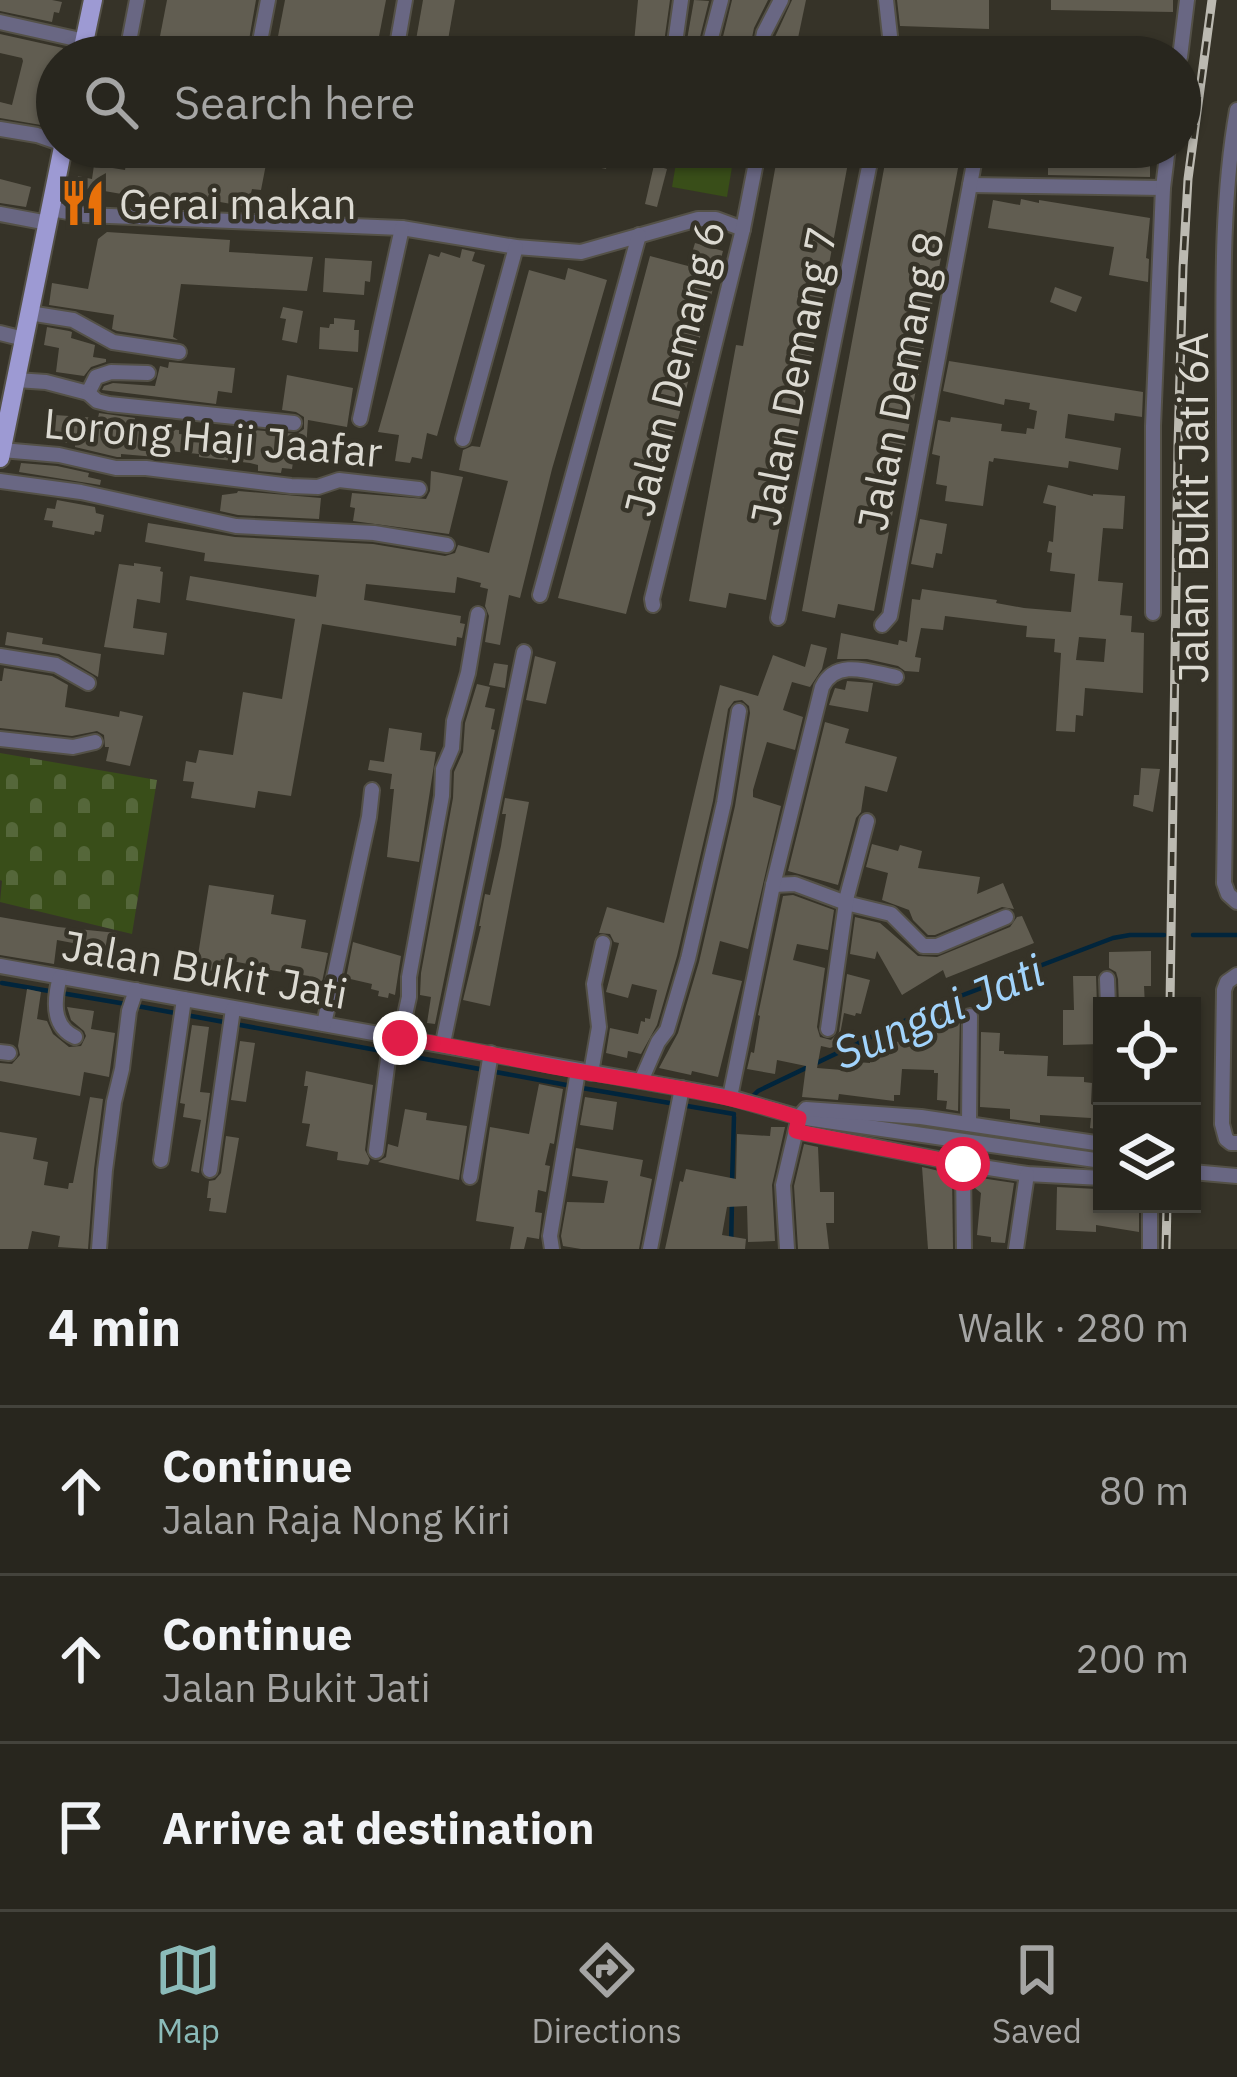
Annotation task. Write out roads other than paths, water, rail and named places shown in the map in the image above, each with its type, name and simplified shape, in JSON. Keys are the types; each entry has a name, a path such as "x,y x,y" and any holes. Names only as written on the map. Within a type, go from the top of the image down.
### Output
{"main road":[{"path":"86,36 93,0"},
{"path":"1,454 56,168"}],"street":[{"path":"130,36 137,0"},
{"path":"261,36 268,0"},
{"path":"399,36 405,0"},
{"path":"677,36 681,0"},
{"path":"712,36 721,0"},
{"path":"763,36 781,0"},
{"path":"886,0 890,36"},
{"path":"1183,36 1187,0"},
{"path":"0,22 43,36"},
{"name":"Jalan Bukit Jati 6A","path":"1237,110 1228,159 1231,611 1224,883 1237,902"},
{"path":"0,129 36,135"},
{"name":"Jalan Demang 6","path":"653,605 755,168"},
{"name":"Jalan Demang 7","path":"778,618 869,168"},
{"name":"Jalan Demang 8","path":"882,625 890,616 973,168"},
{"path":"1153,613 1153,427 1165,168"},
{"path":"970,185 1163,188"},
{"path":"0,214 402,228 516,247 581,252 698,219 716,219 743,229"},
{"path":"360,418 402,228"},
{"path":"540,596 639,236"},
{"path":"463,440 516,247"},
{"path":"29,313 73,320 113,342 179,352"},
{"path":"0,333 24,339"},
{"path":"88,392 96,377 111,372 148,373"},
{"path":"16,380 88,392 109,404 294,423"},
{"name":"Lorong Haji Jaafar","path":"1,454 59,454 116,468 291,486 318,488 339,480 419,489"},
{"path":"0,481 81,492 236,526 374,532 447,545"},
{"path":"376,1150 392,1046 410,997 409,977 443,769 452,748 478,614"},
{"path":"443,1043 524,652"},
{"path":"0,656 56,665 88,683"},
{"path":"733,1098 773,885 821,688 826,678 845,669 896,677"},
{"path":"641,1081 674,1010 724,803 739,710"},
{"path":"0,739 73,747 95,742"},
{"path":"324,1024 372,790"},
{"path":"828,1029 846,903 867,821"},
{"path":"773,885 795,884 891,914 923,946 937,946 1006,917"},
{"path":"552,1249 550,1237 599,1027 594,984 603,943"},
{"name":"Jalan Bukit Jati","path":"0,966 57,988 231,1018 324,1024 392,1046 443,1043 490,1065 641,1081 679,1101 733,1098 756,1103 798,1124 1093,1160"},
{"path":"1237,975 1224,990 1222,1124 1226,1138 1237,1144"},
{"path":"1107,980 1108,997"},
{"path":"57,988 58,1023 64,1033 75,1037"},
{"path":"99,1249 105,1170 132,1000"},
{"path":"161,1160 183,1010"},
{"path":"969,1124 970,1016"},
{"path":"210,1170 231,1018"},
{"path":"470,1177 490,1065"},
{"path":"650,1249 679,1101"},
{"path":"787,1249 782,1185 806,1108 921,1117 1093,1143"},
{"path":"798,1124 963,1164 1093,1178"},
{"path":"963,1164 964,1249"},
{"path":"1201,1173 1233,1176"},
{"path":"1016,1249 1027,1174"},
{"path":"1150,1213 1150,1249"}],"waterway":[{"name":"Sungai Jati","path":"751,1098 942,1003 1113,938 1164,935"},
{"name":"Sungai Jati","path":"1193,935 1237,935"},
{"name":"Sungai Jati","path":"2,983 126,1004"},
{"name":"Sungai Jati","path":"137,1006 572,1086"},
{"name":"Sungai Jati","path":"582,1088 734,1114"},
{"path":"732,1183 734,1117"},
{"path":"731,1249 732,1201"}],"railway":[{"path":"1201,82 1212,0"},
{"path":"1170,997 1178,446 1189,168"},
{"path":"1166,1249 1167,1213"}],"place":[{"name":"Gerai makan","path":"83,203"}]}
